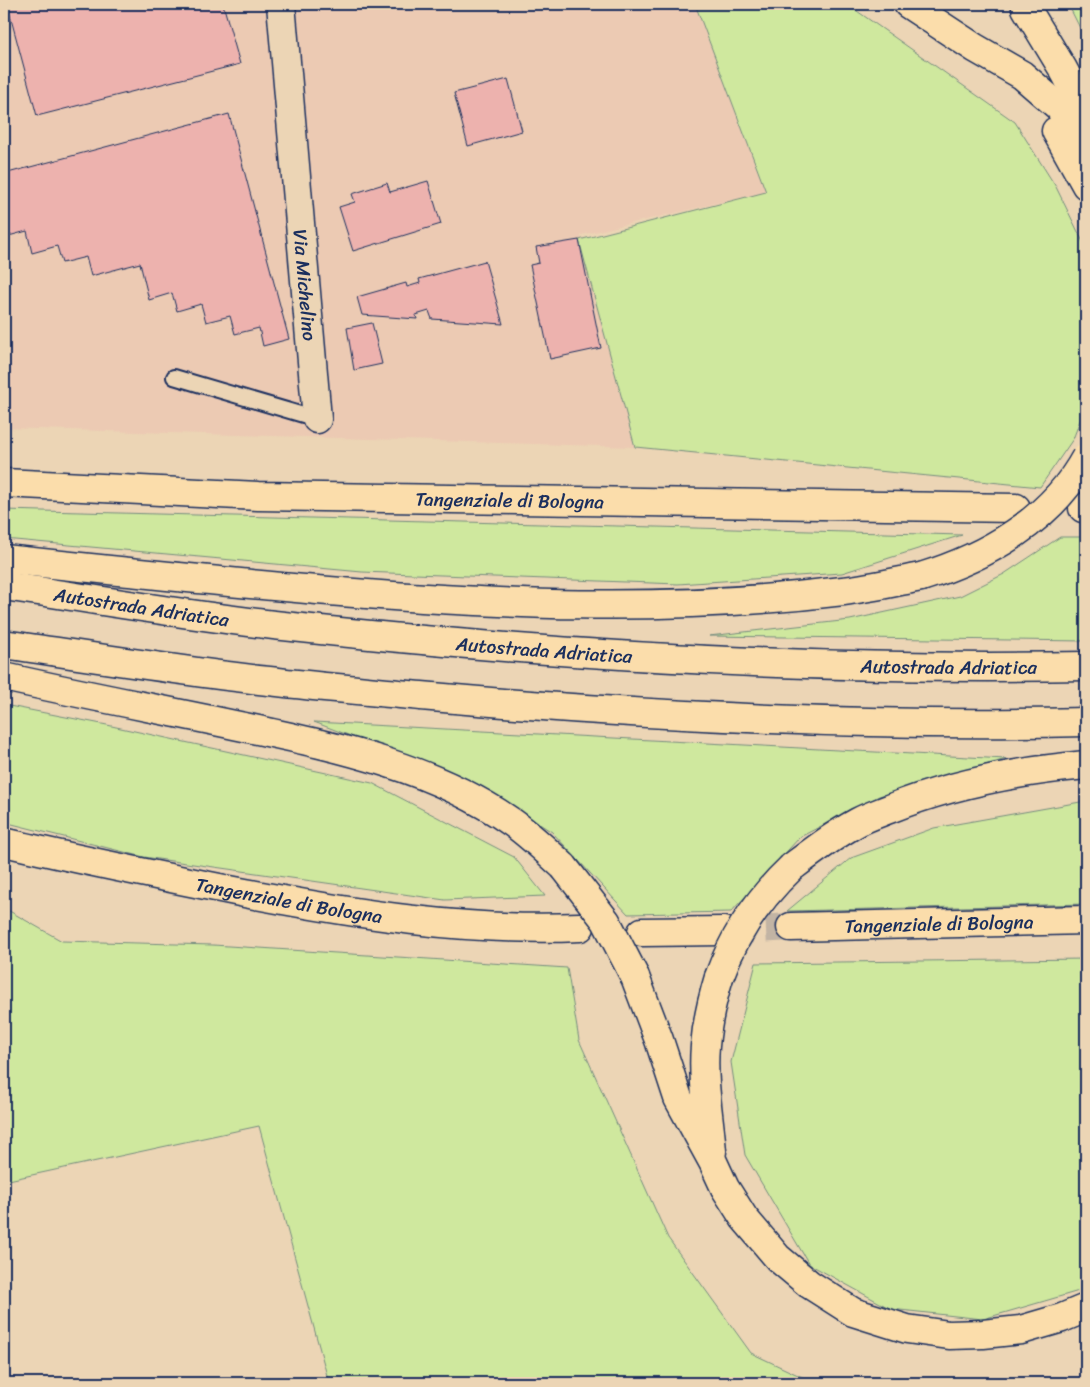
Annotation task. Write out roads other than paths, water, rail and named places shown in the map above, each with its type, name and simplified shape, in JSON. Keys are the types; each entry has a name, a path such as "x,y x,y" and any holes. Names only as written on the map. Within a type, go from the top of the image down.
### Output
{"highway":[{"path":"908,4 1022,75 1059,107 1086,148"},
{"path":"1024,6 1074,63 1086,84"},
{"path":"1024,6 1063,69 1086,112"},
{"path":"976,48 1049,118 1086,184"},
{"path":"4,559 211,581 521,604 657,605 735,601 846,591 921,577 986,552 1023,528 1050,505 1067,485 1086,457"},
{"path":"4,479 60,486"},
{"name":"Tangenziale di Bologna","path":"4,483 258,496 1016,508"},
{"name":"Autostrada Adriatica","path":"4,586 271,624 474,645 676,658 835,665 1086,666"},
{"path":"4,644 270,682 533,706 668,715 810,720 984,724 1086,722"},
{"path":"4,677 305,740 384,761 431,779 471,798 513,823 564,868 606,921 635,977 659,1040 678,1098 725,1188 744,1218 778,1258 809,1284 853,1312 907,1329 949,1335 1021,1330 1062,1318 1086,1308"},
{"path":"713,1162 706,1090 705,1047 712,1002 725,960 748,918 776,882 818,846 859,821 909,801 964,786 1024,773 1086,765"},
{"name":"Tangenziale di Bologna","path":"4,842 93,863 328,908 434,923 541,929 580,927"},
{"name":"Tangenziale di Bologna","path":"791,927 1086,920"},
{"path":"642,932 724,931"}],"street":[{"name":"Via Michelino","path":"281,4 317,419"}],"lane":[{"name":"Via Michelino","path":"174,377 317,419"}],"tunnel":[{"path":"724,931 791,927"}]}
